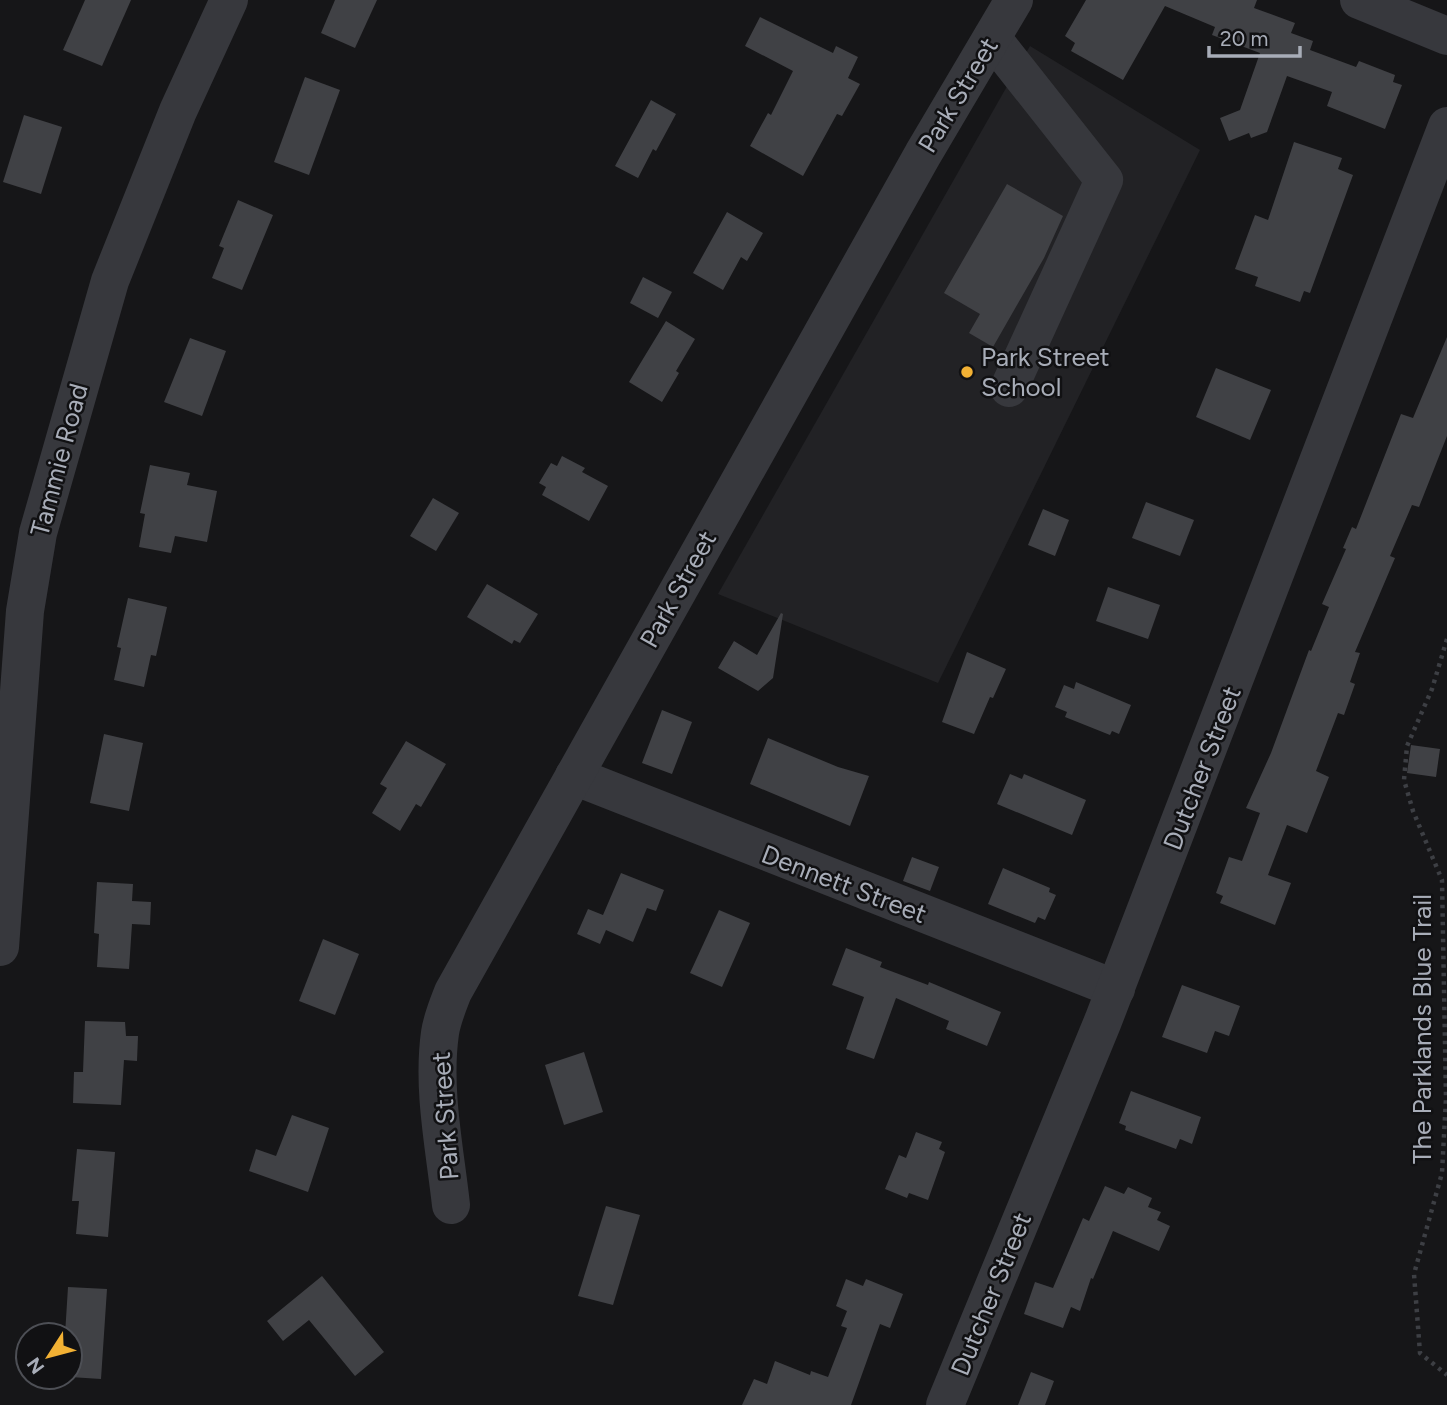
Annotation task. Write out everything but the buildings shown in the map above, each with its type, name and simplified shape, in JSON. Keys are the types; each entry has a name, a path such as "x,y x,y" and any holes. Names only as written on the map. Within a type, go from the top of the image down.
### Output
{"street":[{"name":"Tammie Road","path":"0,947 7,765 30,575 38,533 92,337 131,224 178,111 229,0"},
{"name":"Park Street","path":"451,1205 439,1076 440,1031 470,958 923,154 1014,0"},
{"path":"1359,0 1447,36"},
{"path":"992,38 1104,180 1009,388"},
{"name":"Dutcher Street","path":"945,1405 1116,989 1447,126"},
{"name":"Dennett Street","path":"574,776 1116,989"}],"path":[{"name":"The Parklands Blue Trail","path":"1447,639 1432,689 1407,746 1404,780 1413,811 1442,880 1446,1098 1442,1173 1414,1274 1420,1353 1447,1375"}],"shaded area":[{"name":"Park Street School","path":"1030,46 1200,150 938,683 718,594"}],"place":[{"name":"Park Street School","path":"967,372"}]}
